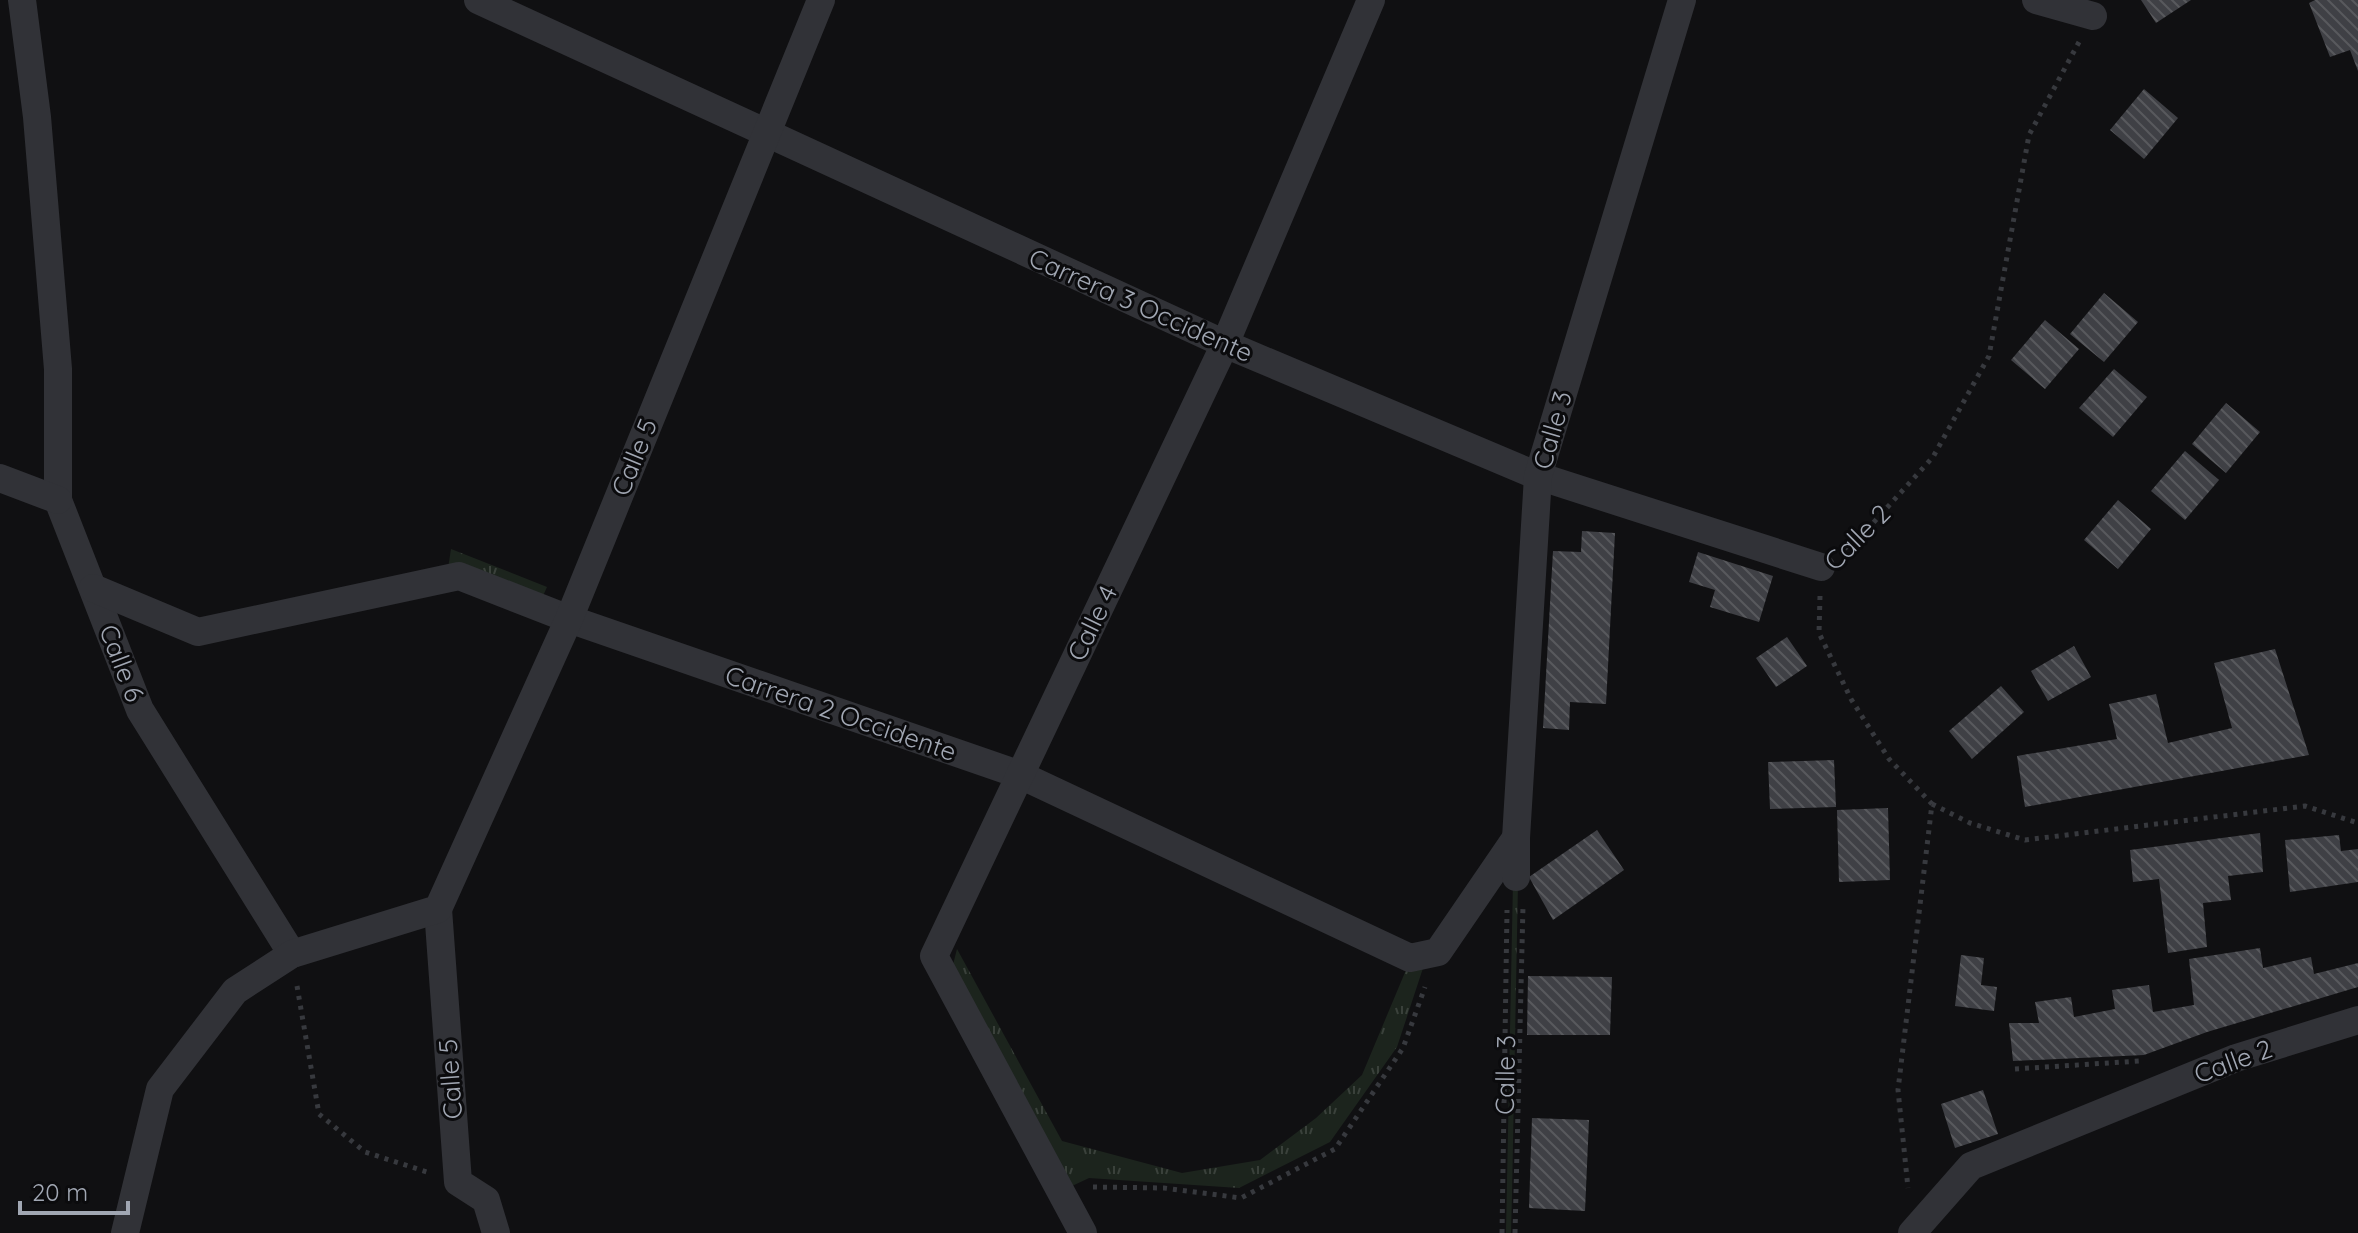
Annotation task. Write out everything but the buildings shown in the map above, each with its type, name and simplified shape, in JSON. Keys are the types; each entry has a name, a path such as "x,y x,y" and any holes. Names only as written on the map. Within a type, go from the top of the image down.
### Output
{"street":[{"name":"Calle 6","path":"22,0 37,117 58,369 58,500 140,710 292,954"},
{"name":"Carrera 3 Occidente","path":"478,0 1225,344 1538,476 1821,567"},
{"name":"Calle 5","path":"458,1182 438,909 569,619 821,0"},
{"name":"Calle 4","path":"1083,1233 934,956 1225,344 1371,0"},
{"name":"Calle 3","path":"1516,877 1538,476 1682,0"},
{"path":"2036,0 2093,16"},
{"path":"0,478 58,500"},
{"name":"Carrera 2 Occidente","path":"93,588 198,632 459,576 569,619 1018,774 1410,958 1438,952"},
{"path":"1438,952 1516,838"},
{"path":"125,1233 160,1089 235,991 292,954 438,909"},
{"name":"Calle 2","path":"1912,1233 1971,1166 2236,1058 2358,1020"},
{"path":"458,1182 486,1200 496,1233"}],"path":[{"name":"Calle 2","path":"2093,16 2029,135 1989,356 1933,457 1864,533 1821,567 1819,633 1851,699 1889,759 1932,804 1970,823 2025,840 2305,806 2358,823"},
{"path":"1908,1195 1898,1090 1932,804"},
{"name":"Calle 3","path":"1502,1233 1508,877 1516,877 1524,878 1515,1233"},
{"path":"1063,1199 1090,1187 1164,1188 1241,1198 1335,1149 1403,1048 1438,952"},
{"path":"292,954 319,1114 365,1152 458,1182"}],"green space":[{"path":"451,549 547,587 542,598 448,569"},
{"path":"1513,882 1518,882 1512,1194 1511,1233 1506,1233"},
{"path":"957,949 1062,1141 1182,1173 1260,1160 1316,1118 1362,1075 1406,970 1425,962 1397,1047 1330,1142 1239,1188 1089,1178 1072,1186 953,965"}]}
